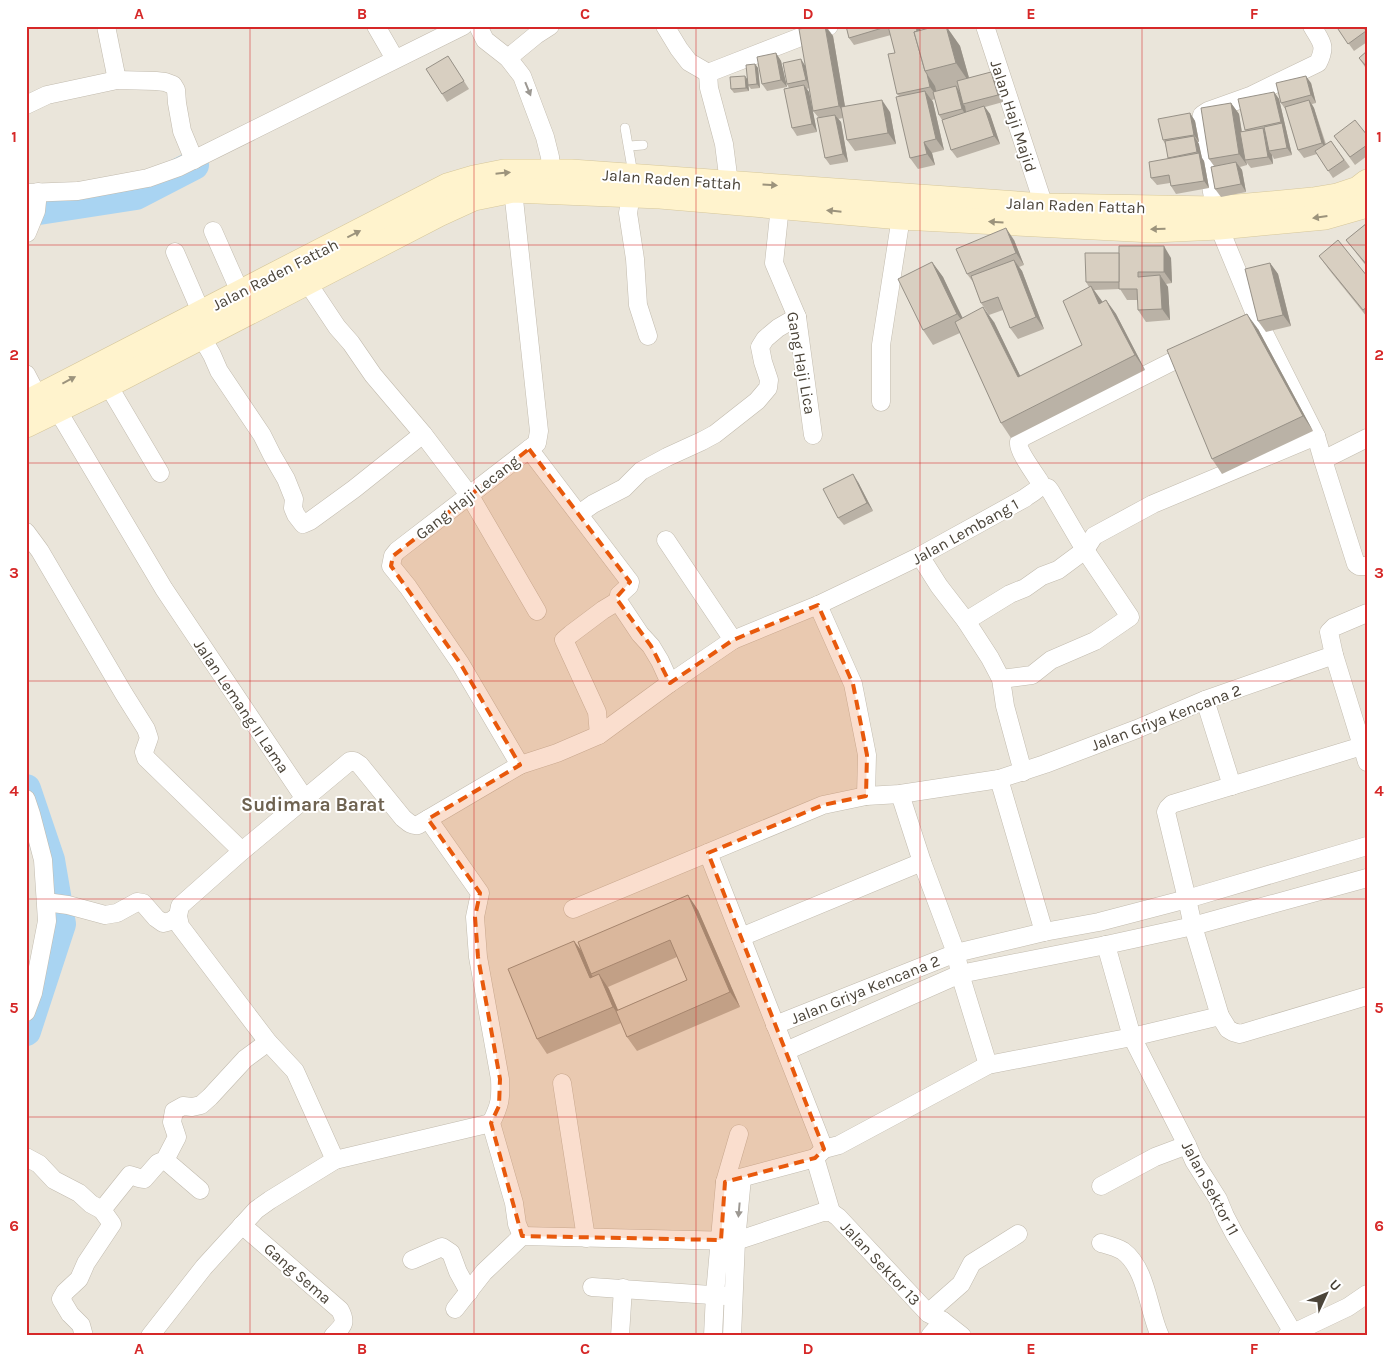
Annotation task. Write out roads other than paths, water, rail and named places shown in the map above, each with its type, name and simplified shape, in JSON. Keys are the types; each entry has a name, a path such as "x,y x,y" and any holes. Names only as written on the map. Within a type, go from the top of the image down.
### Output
{"main road":[{"name":"Jalan Raden Fattah","path":"42,400 108,385 201,324 240,292 447,186 504,172 571,172 632,186 780,206 901,217 1153,230 1337,196 1358,189 1367,182"},
{"name":"Jalan Raden Fattah","path":"26,425 42,400 201,324 307,282 465,202 474,198 513,190 729,183 1217,218 1325,217 1367,205"}],"street":[{"path":"106,26 117,80"},
{"path":"376,26 395,59"},
{"path":"27,233 34,197 148,178 180,167 463,26"},
{"path":"508,58 550,26"},
{"path":"665,26 689,62 708,73"},
{"path":"708,73 829,26"},
{"name":"Jalan Haji Majid","path":"984,26 1044,206"},
{"path":"1312,26 1323,46 1318,63 1250,96 1208,110 1202,115 1200,123 1217,218 1257,319 1316,436 1356,564 1367,566"},
{"path":"482,33 508,58 522,76 546,137 551,172"},
{"path":"708,73 709,88 724,144 729,183"},
{"path":"26,105 47,95 117,80 165,82 173,85 176,90 182,131 194,160"},
{"path":"632,186 628,213 635,259 638,305 648,336"},
{"name":"Gang Haji Lecang","path":"513,190 539,432 537,443 397,551 393,556 391,566 460,663 520,765"},
{"name":"Gang Haji Lica","path":"780,206 774,263 797,317 813,435"},
{"path":"881,402 881,345 901,217"},
{"path":"213,231 240,292"},
{"path":"175,252 219,371 262,435 286,479 294,499 293,508 303,524 354,489 423,434"},
{"path":"307,282 337,327 470,496 537,610"},
{"path":"579,514 593,504 624,488 641,471 715,434 757,401 768,388 769,380 762,362 760,347 765,338 797,317"},
{"path":"1001,679 1032,675 1052,660 1095,640 1130,617 1085,550 1051,492 1048,488 1040,486 1040,482 1022,451 1019,444 1020,440 1257,319"},
{"name":"Jalan Lemang II Lama","path":"26,374 164,589 305,800"},
{"path":"108,385 160,473"},
{"path":"966,620 1010,594 1025,588 1042,576 1058,570 1085,550 1094,536 1154,504 1316,436"},
{"path":"1322,460 1367,438"},
{"path":"529,449 630,582 630,586 619,595 618,601 640,634 651,646 670,683"},
{"name":"Jalan Lembang 1","path":"428,819 520,765 557,753 599,735 733,640 818,605 920,556 1025,498 1040,486"},
{"path":"26,532 40,551 146,728 149,738 144,752 146,758 242,851"},
{"path":"666,540 733,640"},
{"path":"920,556 939,586 966,620 1001,679 1005,706 1023,772"},
{"path":"599,735 597,712 564,640 618,601"},
{"path":"818,605 853,684 867,755 866,796"},
{"path":"1365,998 1240,1034 1228,1029 1220,1016 1193,926 1166,812 1172,804 1232,786 1364,754 1334,655 1329,632 1334,626 1367,613"},
{"name":"Jalan Griya Kencana 2","path":"574,909 823,805 866,796 900,794 999,779 1023,772 1137,729 1204,700 1334,655"},
{"path":"1204,700 1232,786"},
{"path":"336,1160 295,1070 268,1042 180,926 178,916 180,906 242,851 350,761 354,761 360,765 410,824 418,825 428,819 480,893 475,917 478,957 500,1079 501,1095 499,1106 491,1122 514,1203 517,1224 522,1236 484,1272 455,1309"},
{"path":"999,779 1044,932"},
{"name":"Jalan Griya Kencana 2","path":"900,794 922,862 956,953 960,974 988,1065"},
{"path":"26,1012 33,993 47,921 55,903 28,811"},
{"name":"Jalan Griya Kencana 2","path":"775,1025 956,953 1044,932 1099,922 1187,900 1367,846"},
{"name":"Jalan Griya Kencana 2","path":"708,853 786,1051 819,1154 831,1212"},
{"path":"741,938 922,862"},
{"name":"Jalan Griya Kencana 2","path":"786,1051 960,974 1193,926 1367,878"},
{"path":"55,903 105,915 117,913 137,902 143,904 163,923 172,921 178,916"},
{"path":"1106,945 1132,1037"},
{"path":"734,1180 819,1154 839,1145 988,1065 1132,1037 1220,1016"},
{"name":"Jalan Sektor 11","path":"1132,1037 1188,1145 1194,1161 1218,1199 1225,1216 1292,1335"},
{"path":"102,1210 130,1175 144,1179 158,1163 165,1160 177,1137 172,1122 174,1111 183,1106 201,1105 245,1059 268,1042"},
{"path":"562,1083 586,1238"},
{"path":"150,1336 204,1267 256,1210 270,1200 336,1160 491,1122"},
{"path":"732,1336 734,1296 729,1241 738,1134"},
{"path":"1101,1186 1155,1157 1188,1145"},
{"path":"26,1157 39,1164 54,1180 79,1193 91,1204 102,1210 112,1224 86,1263 79,1279 65,1292 61,1299 70,1314 81,1325 84,1336"},
{"path":"165,1160 200,1190"},
{"name":"Jalan Sektor 13","path":"522,1236 729,1241 823,1212 831,1212 838,1216 936,1317 962,1336"},
{"name":"Gang Sema","path":"242,1225 340,1310 344,1321 338,1331"},
{"path":"930,1336 936,1317 961,1284 972,1263 1018,1234"},
{"path":"713,1336 715,1294 729,1241"},
{"path":"1101,1243 1116,1247 1124,1252 1137,1268 1160,1336"},
{"path":"412,1260 442,1247 446,1249 451,1253 468,1292"},
{"path":"592,1287 734,1296"},
{"path":"620,1336 623,1288"},
{"path":"1292,1335 1367,1294"}],"lane":[{"path":"625,128 629,146 632,186"},
{"path":"629,146 643,145"}],"waterway":[{"path":"26,212 136,195 194,165"},
{"path":"26,789 50,860 61,924 26,1031"}],"district":[{"name":"Sudimara Barat","path":"313,804"}]}
